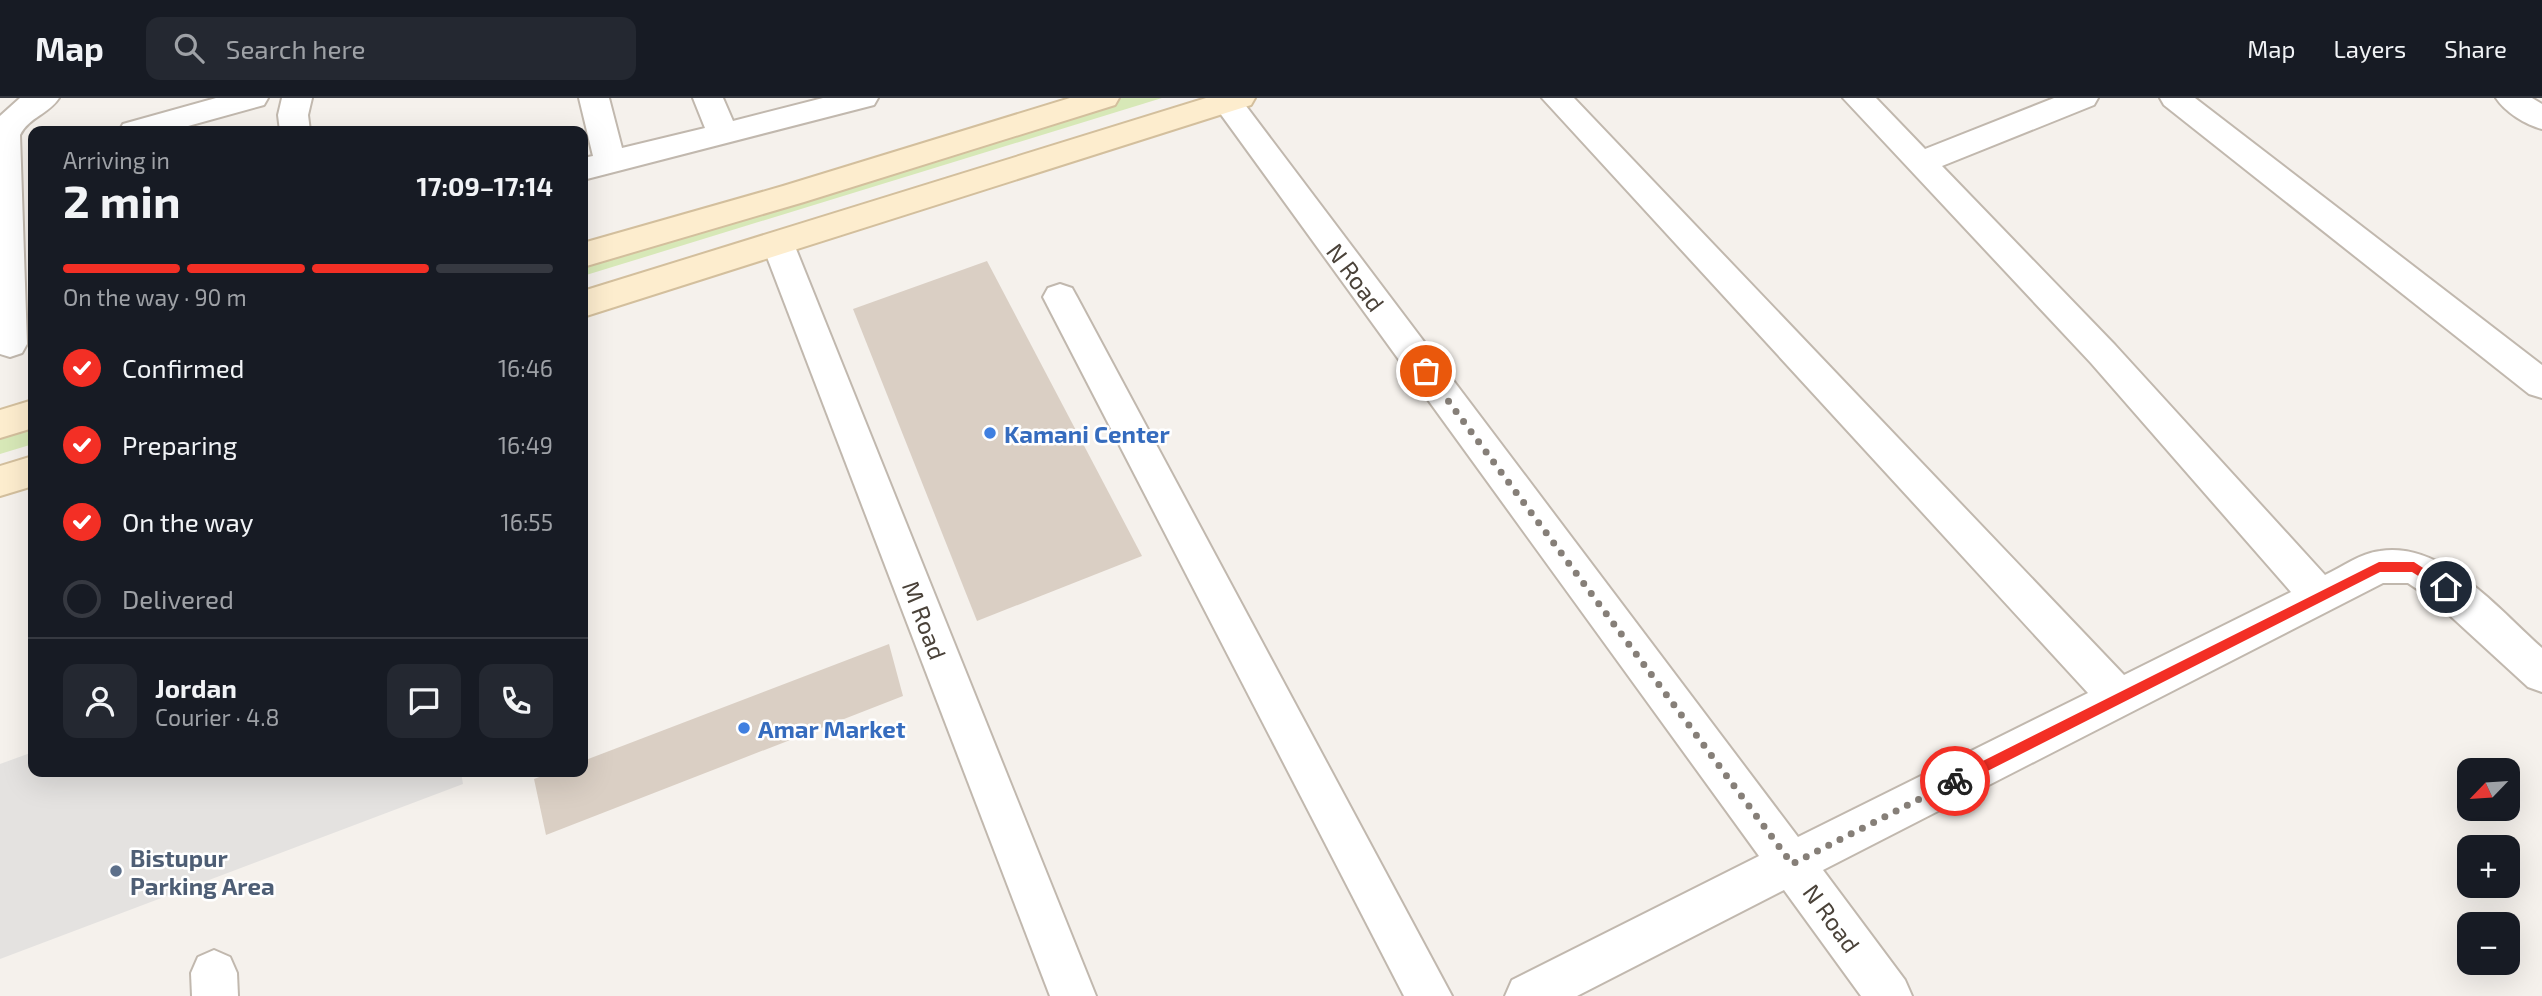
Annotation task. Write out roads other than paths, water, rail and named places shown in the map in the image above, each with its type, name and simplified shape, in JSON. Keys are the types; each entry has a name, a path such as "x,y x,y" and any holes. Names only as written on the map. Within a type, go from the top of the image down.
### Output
{"street":[{"path":"14,342 3,212 19,164 4,135 10,121 22,110 43,98"},
{"path":"152,126 253,98"},
{"path":"294,126 293,115 297,98"},
{"path":"594,98 596,166 723,134 825,103 863,98"},
{"path":"708,98 723,134"},
{"path":"588,254 793,194 1104,98"},
{"path":"1557,98 2119,698"},
{"path":"1858,98 2104,354 2318,595"},
{"path":"1922,162 2083,98"},
{"path":"2175,98 2542,384"},
{"path":"2511,98 2542,119"},
{"path":"588,302 1230,99"},
{"name":"N Road","path":"1230,99 1889,996"},
{"name":"M Road","path":"778,244 1073,996"},
{"path":"1060,297 1429,996"},
{"path":"0,424 28,416"},
{"path":"0,481 28,473"},
{"path":"1528,996 2318,595 2379,567 2414,567 2446,587 2542,674"}],"place":[{"name":"Kamani Center","path":"990,433"},
{"name":"Amar Market","path":"744,728"},
{"name":"Bistupur Parking Area","path":"116,871"}]}
